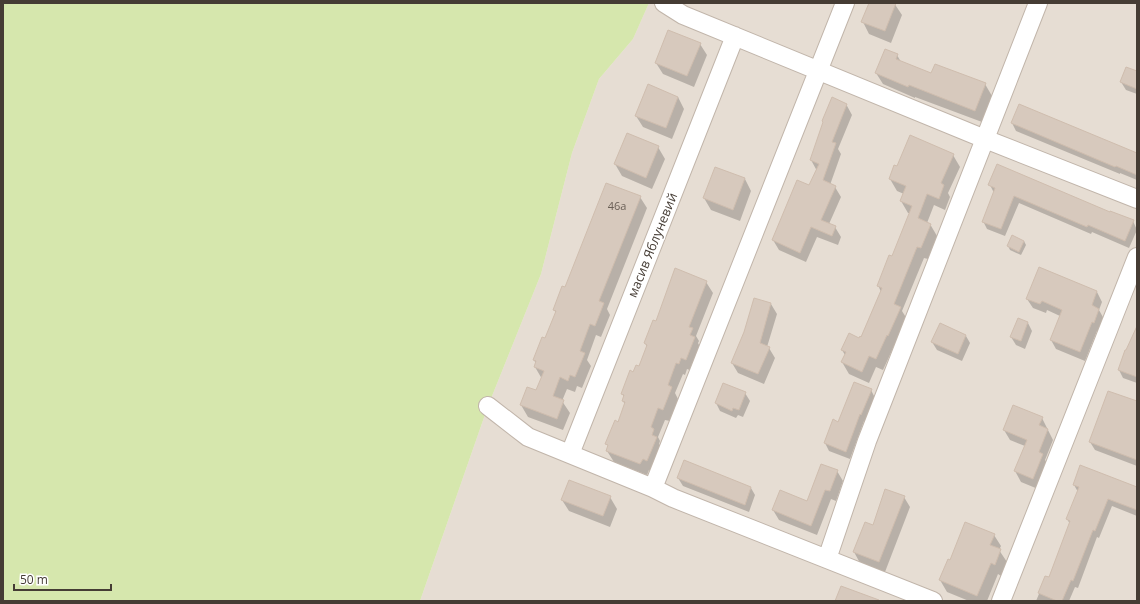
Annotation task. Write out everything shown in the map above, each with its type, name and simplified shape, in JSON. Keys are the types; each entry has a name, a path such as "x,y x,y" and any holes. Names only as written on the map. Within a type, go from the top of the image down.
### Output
{"street":[{"path":"664,3 683,15 985,139 1137,199"},
{"path":"653,488 845,3"},
{"path":"827,559 866,441 1038,3"},
{"name":"масив Яблуневий","path":"570,454 735,36"},
{"path":"1001,601 1137,257"},
{"path":"488,406 528,437 653,488 673,498 934,601"}],"shaded area":[{"path":"649,3 1137,3 1137,601 420,601 488,406 541,274 572,153 599,79 633,39"}],"green space":[{"path":"3,3 649,3 633,39 599,79 572,153 541,274 488,406 420,601 3,601"}],"building":[{"path":"869,3 896,3 885,31 861,22"},
{"path":"668,30 701,43 687,76 655,63"},
{"path":"885,49 898,54 896,59 931,73 935,64 986,83 975,111 909,85 908,87 875,73"},
{"path":"1126,67 1137,71 1137,89 1120,82"},
{"path":"648,84 678,97 666,128 635,116"},
{"path":"832,97 847,104 832,142 836,143 823,180 836,186 821,220 836,226 832,236 811,227 800,253 772,240 797,180 809,185 819,164 810,160 823,122 822,121"},
{"path":"1019,104 1137,153 1137,175 1011,123"},
{"path":"627,133 659,146 646,178 614,164"},
{"path":"910,135 954,154 941,183 944,185 939,199 927,194 918,218 931,224 921,248 917,247 894,304 901,307 876,359 869,356 862,372 841,362 846,352 841,350 849,333 859,338 860,336 861,337 882,288 877,286 889,255 892,256 912,206 900,201 906,186 889,179 894,165 897,166"},
{"path":"997,164 1110,212 1134,220 1125,241 1088,225 1087,227 1014,196 1001,229 982,222 995,188 988,185"},
{"path":"715,167 745,178 733,210 703,198"},
{"path":"606,183 641,196 599,301 604,303 595,326 590,324 580,351 585,353 575,377 570,375 568,381 560,377 553,396 564,400 557,419 520,405 527,387 536,390 544,371 534,367 536,361 533,360 542,337 545,338 556,311 553,310 562,286 565,287"},
{"path":"1012,235 1024,241 1019,252 1007,246"},
{"path":"1039,267 1097,291 1092,305 1099,309 1080,352 1050,340 1062,310 1042,301 1040,304 1026,299"},
{"path":"675,268 707,281 689,327 693,328 690,335 695,337 686,360 681,358 679,364 676,363 668,385 672,387 663,410 658,408 651,427 654,429 652,435 657,437 647,461 643,459 640,464 606,451 608,445 605,444 615,420 618,422 625,402 622,401 624,395 621,394 630,370 633,372 636,365 639,366 647,345 644,343 653,320 656,321"},
{"path":"754,298 771,303 760,343 770,347 758,374 731,363 744,332"},
{"path":"1018,318 1028,322 1021,341 1010,337"},
{"path":"940,323 966,335 958,354 931,342"},
{"path":"1137,326 1137,377 1118,370 1125,350"},
{"path":"854,382 872,389 861,415 860,414 846,452 824,443 833,419 838,422"},
{"path":"723,383 746,392 739,410 733,408 732,411 715,403"},
{"path":"1108,391 1137,401 1137,460 1089,442"},
{"path":"1013,405 1043,417 1039,425 1048,429 1039,452 1043,454 1033,479 1014,471 1027,440 1003,430"},
{"path":"684,460 751,487 745,505 677,478"},
{"path":"821,464 838,470 830,491 825,490 811,526 772,510 780,490 807,501"},
{"path":"1080,465 1137,487 1137,510 1108,499 1095,531 1093,530 1073,581 1071,580 1062,601 1057,601 1038,593 1045,576 1049,577 1070,521 1066,519 1079,487 1073,485"},
{"path":"569,480 611,496 603,516 561,500"},
{"path":"885,489 905,496 879,562 853,552 865,522 873,525"},
{"path":"965,522 995,534 990,545 1001,549 995,565 991,563 977,596 939,580 948,559 950,560"},
{"path":"841,586 879,600 879,601 835,601"}]}
